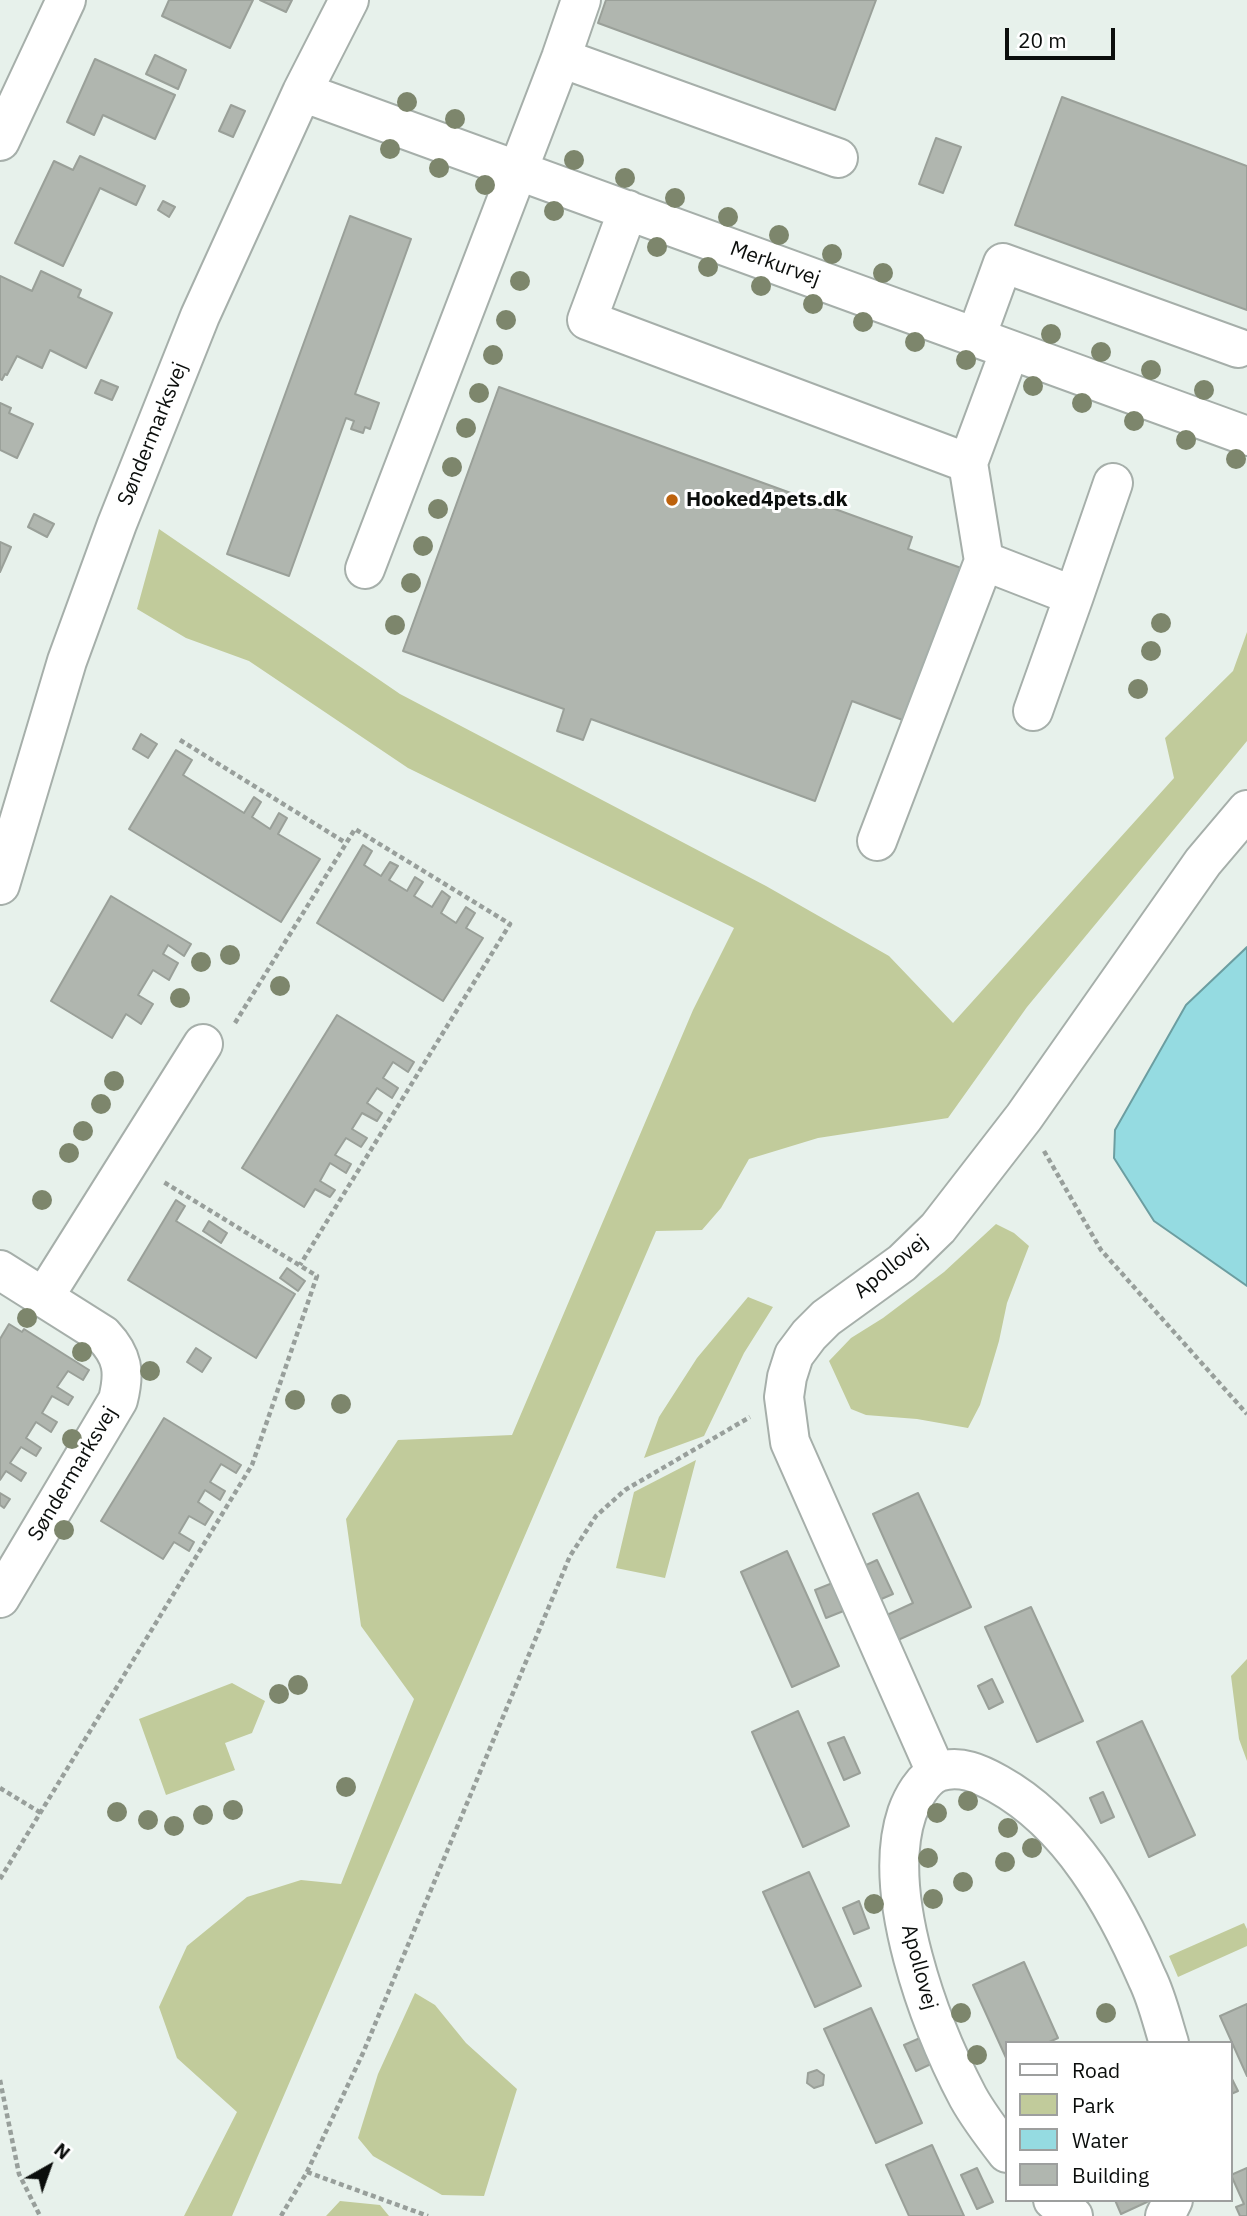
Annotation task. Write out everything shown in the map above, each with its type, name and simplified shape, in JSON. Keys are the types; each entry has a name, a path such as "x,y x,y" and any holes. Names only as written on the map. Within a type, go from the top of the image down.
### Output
{"street":[{"path":"0,141 66,0"},
{"name":"Søndermarksvej","path":"1,879 67,661 117,524 200,316 302,92 349,0"},
{"path":"365,569 581,0"},
{"path":"561,58 838,158"},
{"name":"Merkurvej","path":"302,92 1247,436"},
{"path":"628,210 587,320 968,463"},
{"path":"877,841 984,561 968,463 993,344 1003,263 1238,348"},
{"path":"1033,711 1113,483"},
{"path":"984,561 1074,596"},
{"name":"Apollovej","path":"1006,2152 968,2097 922,1994 902,1899 901,1841 912,1800 936,1772 790,1442 784,1397 794,1355 809,1335 826,1318 902,1263 938,1228 1024,1118 1203,862 1247,810"},
{"path":"44,1297 203,1044"},
{"name":"Søndermarksvej","path":"0,1270 103,1335 115,1347 121,1364 122,1382 118,1400 0,1598"},
{"path":"936,1772 956,1769 976,1772 1013,1793 1060,1832 1106,1896 1148,1979 1168,2041"},
{"path":"1056,2202 1073,2216"}],"path":[{"path":"180,740 346,843"},
{"path":"203,1044 223,1042 355,829 510,923 300,1265"},
{"path":"1024,1118 1101,1250 1247,1414"},
{"path":"0,1880 252,1465 317,1276 129,1161"},
{"path":"281,2216 307,2172 363,2053 570,1556 596,1516 625,1489 784,1397"},
{"path":"0,1788 41,1812"},
{"path":"0,2080 19,2174 40,2216"},
{"path":"307,2172 428,2216"},
{"path":"31,2216 36,2208"}],"green space":[{"path":"159,529 400,694 766,886 889,956 953,1023 1174,778 1165,738 1233,671 1247,632 1247,741 1027,1007 948,1118 818,1138 749,1159 721,1208 702,1230 656,1231 232,2216 184,2216 237,2112 177,2058 159,2007 187,1946 247,1897 301,1880 341,1884 414,1699 361,1626 346,1519 398,1440 512,1435 693,1010 734,928 408,768 249,661 186,638 137,609"},
{"path":"996,1224 1014,1233 1029,1246 1007,1303 980,1405 968,1428 917,1419 866,1415 851,1409 829,1361 851,1338 883,1318 944,1272"},
{"path":"748,1297 773,1307 744,1353 704,1436 644,1458 659,1417 697,1358"},
{"path":"696,1460 665,1578 616,1568 634,1492"},
{"path":"1247,1659 1247,1761 1239,1739 1231,1676"},
{"path":"232,1683 265,1701 252,1733 225,1743 235,1770 166,1795 139,1719"},
{"path":"1244,1923 1247,1929 1247,1946 1178,1977 1169,1956"},
{"path":"415,1993 435,2005 466,2043 517,2089 484,2196 442,2195 373,2156 358,2138 378,2074"},
{"path":"340,2201 380,2205 389,2216 326,2216"}],"water":[{"path":"1247,947 1247,1286 1154,1221 1114,1158 1115,1130 1186,1005"}],"building":[{"path":"169,0 253,0 230,48 162,16"},
{"path":"260,0 292,0 286,12"},
{"path":"606,0 876,0 835,110 598,23"},
{"path":"155,55 186,70 178,89 146,74"},
{"path":"95,59 175,95 155,139 103,115 94,135 67,122"},
{"path":"1062,97 1247,166 1247,310 1015,225"},
{"path":"231,105 245,111 233,137 219,131"},
{"path":"936,138 961,147 943,193 919,184"},
{"path":"80,156 145,186 136,205 100,188 63,266 15,243 54,161 73,170"},
{"path":"163,201 175,207 169,217 158,210"},
{"path":"350,216 411,239 355,394 379,403 370,429 365,427 363,433 351,429 354,421 346,418 289,576 227,554"},
{"path":"41,271 81,290 78,297 112,313 86,368 50,350 42,368 17,356 2,380 0,276 32,291"},
{"path":"101,380 118,387 112,400 95,393"},
{"path":"499,387 912,537 908,549 964,569 908,722 852,701 815,801 591,719 583,740 557,731 564,709 403,651"},
{"path":"0,403 11,408 9,413 33,424 17,458 0,450"},
{"path":"34,514 54,524 47,537 28,527"},
{"path":"0,542 11,547 0,572"},
{"path":"141,734 157,744 148,758 133,749"},
{"path":"176,750 192,760 183,775 244,813 254,797 261,802 252,817 270,829 279,813 287,818 278,834 320,859 281,922 129,829"},
{"path":"363,845 372,851 364,865 381,876 390,862 398,866 389,880 407,891 415,877 423,882 414,896 432,907 442,891 450,897 441,913 456,923 466,907 475,913 466,928 483,938 443,1001 317,923"},
{"path":"111,896 191,944 184,956 168,945 163,954 178,963 169,980 153,970 138,995 153,1004 141,1024 126,1014 112,1038 51,1001"},
{"path":"337,1015 414,1062 408,1072 393,1062 383,1078 398,1088 392,1098 377,1088 367,1103 382,1113 377,1121 362,1113 352,1129 367,1138 361,1147 346,1138 335,1155 351,1164 346,1173 330,1163 320,1181 335,1190 330,1197 315,1189 304,1207 242,1168"},
{"path":"176,1200 185,1206 176,1221 295,1294 256,1358 128,1280"},
{"path":"209,1221 227,1233 221,1243 203,1231"},
{"path":"287,1268 305,1281 298,1291 280,1278"},
{"path":"9,1324 22,1332 24,1329 89,1370 83,1380 68,1371 57,1387 73,1397 68,1405 52,1396 42,1413 57,1422 51,1432 36,1422 26,1438 41,1448 36,1456 21,1447 10,1463 26,1473 21,1481 6,1471 0,1480 0,1339"},
{"path":"196,1348 211,1358 202,1372 187,1362"},
{"path":"164,1418 241,1465 236,1473 221,1464 210,1482 225,1491 220,1500 205,1490 198,1502 213,1512 205,1525 189,1516 179,1533 194,1542 189,1551 174,1542 163,1559 101,1521"},
{"path":"0,1493 10,1499 4,1508 0,1505"},
{"path":"918,1493 971,1607 898,1640 887,1615 913,1603 873,1514"},
{"path":"787,1551 839,1666 792,1687 741,1572"},
{"path":"877,1560 893,1594 879,1600 864,1566"},
{"path":"835,1582 846,1610 826,1618 815,1590"},
{"path":"1031,1607 1083,1721 1037,1742 985,1627"},
{"path":"992,1679 1003,1702 989,1709 978,1686"},
{"path":"798,1711 849,1826 803,1847 752,1732"},
{"path":"1142,1721 1195,1835 1149,1857 1097,1742"},
{"path":"844,1737 860,1773 844,1780 828,1743"},
{"path":"1103,1792 1114,1817 1101,1823 1090,1798"},
{"path":"809,1872 861,1986 815,2007 763,1892"},
{"path":"859,1901 869,1928 854,1934 843,1908"},
{"path":"1024,1962 1058,2038 1051,2041 1006,2041 1006,2058 973,1985"},
{"path":"1247,2004 1247,2076 1233,2041 1220,2016"},
{"path":"871,2008 922,2123 876,2143 824,2029"},
{"path":"920,2038 931,2064 916,2071 904,2045"},
{"path":"817,2070 824,2075 823,2085 814,2088 807,2083 808,2073"},
{"path":"932,2145 964,2216 909,2216 886,2165"},
{"path":"977,2168 993,2202 977,2209 961,2175"},
{"path":"1247,2168 1247,2216 1240,2216 1236,2207 1244,2204 1233,2174"},
{"path":"1116,2202 1147,2202 1121,2214"}],"place":[{"name":"Hooked4pets.dk","path":"672,500"}]}
